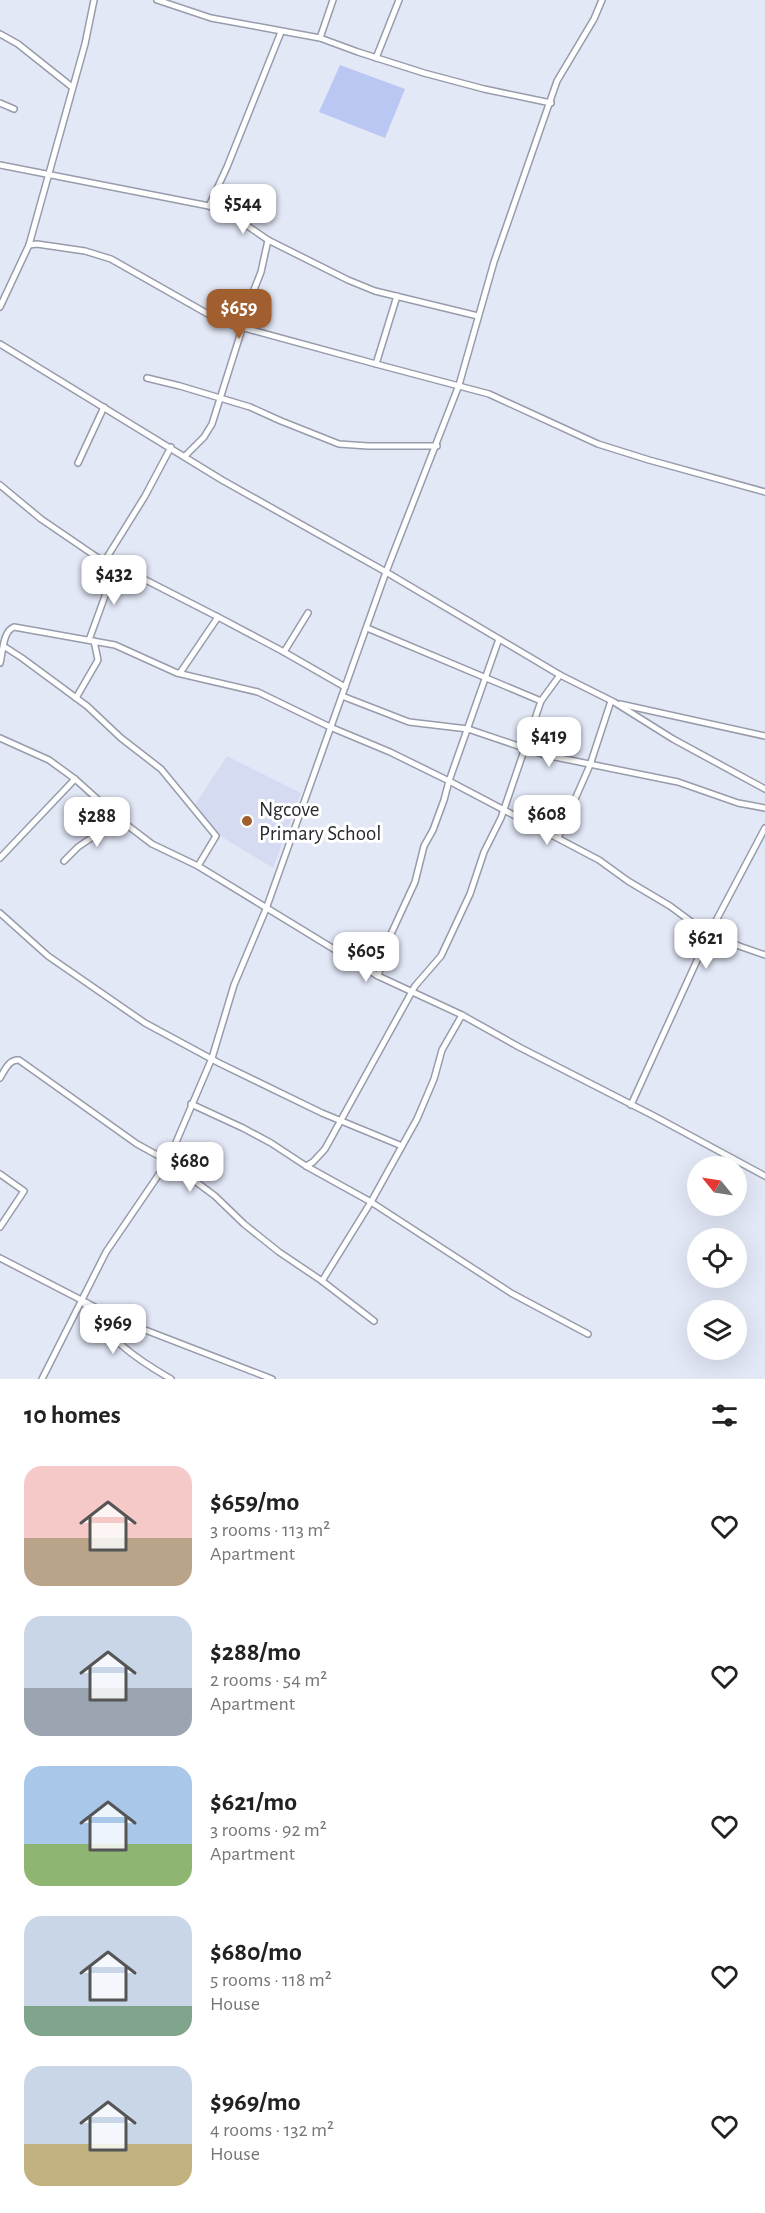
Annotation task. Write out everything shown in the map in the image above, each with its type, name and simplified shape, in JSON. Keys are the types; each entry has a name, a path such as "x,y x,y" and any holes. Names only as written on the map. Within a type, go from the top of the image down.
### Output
{"street":[{"path":"0,307 29,245 85,44 94,0"},
{"path":"157,0 211,18 320,38 376,58 484,89 551,103"},
{"path":"320,38 333,0"},
{"path":"376,58 399,0"},
{"path":"42,1379 106,1252 168,1161 212,1058 234,986 266,909 386,572 459,385 501,241 562,72 594,19 602,0"},
{"path":"209,206 281,32"},
{"path":"0,34 18,44 72,87"},
{"path":"0,103 14,109"},
{"path":"0,165 209,206 233,216 268,240 348,280 375,291 478,316"},
{"path":"185,456 208,432 242,329 242,320 261,272 268,240"},
{"path":"29,245 76,249 111,259 205,314 242,329 459,385 505,400 564,430 598,444 765,492"},
{"path":"376,364 398,296"},
{"path":"0,344 222,480 386,572 560,675 765,789"},
{"path":"147,378 250,407 339,444 436,446"},
{"path":"78,463 104,407"},
{"path":"104,562 145,496 171,447"},
{"path":"1,487 41,519 104,562 284,651 345,687"},
{"path":"76,698 98,660 91,640 113,565"},
{"path":"284,651 308,613"},
{"path":"180,673 218,617"},
{"path":"0,663 5,647 5,634 8,629 14,627 115,645 180,673 258,692 330,727 390,752 502,808 599,860 697,926 739,946 765,955"},
{"path":"367,628 541,701"},
{"path":"378,976 391,934 414,882 424,846 441,810 498,639"},
{"path":"5,647 76,698 103,720 120,738 161,769 216,836 198,866"},
{"path":"306,1166 325,1149 412,992 441,956 470,894 484,852 501,818 502,808 541,701 560,675"},
{"path":"342,696 409,722 468,729 545,755 678,782 738,803 765,808"},
{"path":"612,702 765,736"},
{"path":"558,838 590,765 612,702"},
{"path":"0,738 49,760 152,844 198,866 378,976 462,1015 765,1176"},
{"path":"0,858 75,779"},
{"path":"64,861 78,847 119,819"},
{"path":"631,1105 710,933 765,828"},
{"path":"0,913 48,956 145,1023 219,1063 340,1121 402,1146"},
{"path":"322,1281 371,1202 417,1119 434,1079 446,1041 462,1015"},
{"path":"0,1078 10,1062 15,1059 20,1060 137,1144 168,1161 215,1196 244,1224 279,1252 322,1281 374,1321"},
{"path":"191,1104 243,1128 371,1202 511,1293 588,1334"},
{"path":"0,1174 24,1191 0,1227"},
{"path":"0,1258 122,1321 272,1379"},
{"path":"81,1301 118,1343 138,1359 171,1379"}],"shaded area":[{"path":"340,65 405,89 385,138 319,112"},
{"name":"Ngcove Primary School","path":"227,756 301,793 273,868 217,834 192,809"}],"place":[{"name":"Ngcove Primary School","path":"247,821"}]}
